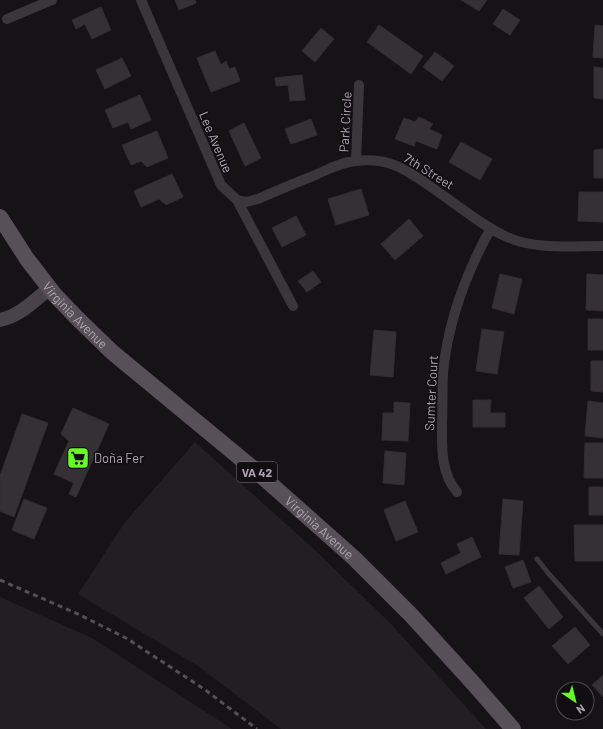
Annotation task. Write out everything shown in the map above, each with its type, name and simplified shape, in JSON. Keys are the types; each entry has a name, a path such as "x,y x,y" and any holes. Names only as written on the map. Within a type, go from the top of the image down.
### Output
{"main road":[{"name":"Virginia Avenue","path":"0,217 25,255 50,288 77,318 112,352 262,476 354,558 412,616 513,729"}],"street":[{"path":"8,19 52,0"},
{"name":"Lee Avenue","path":"141,0 221,184 237,200 293,306"},
{"name":"Park Circle","path":"356,160 359,85"},
{"name":"7th Street","path":"237,200 246,202 258,199 334,166 347,162 356,160 377,160 391,163 402,168 491,228 511,238 531,244 547,246 603,246"},
{"name":"Sumter Court","path":"457,492 447,475 442,452 443,374 454,315 475,258 491,228"},
{"path":"0,320 18,313 50,288"}],"lane":[{"path":"537,559 603,634"}],"shaded area":[{"path":"195,442 316,551 391,624 486,729 281,729 198,666 78,594 125,522"},
{"path":"0,597 92,638 232,729 0,729"}],"building":[{"path":"175,0 195,0 196,3 179,10"},
{"path":"461,0 487,0 479,11"},
{"path":"101,7 111,30 92,39 85,24 76,29 72,20"},
{"path":"503,9 520,20 510,35 493,24"},
{"path":"379,25 423,56 411,74 367,42"},
{"path":"595,25 603,26 603,58 593,57"},
{"path":"321,28 334,39 315,62 302,51"},
{"path":"215,51 221,65 226,61 229,69 235,67 240,81 211,92 197,58"},
{"path":"435,52 454,66 442,81 423,67"},
{"path":"122,58 131,76 105,89 96,70"},
{"path":"594,67 603,68 603,99 594,98"},
{"path":"302,75 305,100 290,101 288,85 276,86 275,78"},
{"path":"140,95 151,120 131,129 128,122 113,128 105,110"},
{"path":"419,117 433,124 429,129 442,135 437,149 416,141 414,146 395,139 404,118 415,122"},
{"path":"311,119 317,135 291,144 285,129"},
{"path":"244,123 261,158 245,166 229,131"},
{"path":"157,131 168,158 147,167 141,161 131,165 122,145"},
{"path":"461,142 492,159 480,180 449,162"},
{"path":"603,149 603,178 594,178 594,150"},
{"path":"172,174 183,197 166,205 159,199 141,207 134,191"},
{"path":"361,189 369,215 336,225 328,199"},
{"path":"579,192 603,192 603,222 578,221"},
{"path":"296,216 306,235 282,247 272,228"},
{"path":"409,219 423,236 395,260 381,244"},
{"path":"313,271 321,282 307,292 298,281"},
{"path":"500,274 522,279 514,314 492,308"},
{"path":"587,274 603,275 603,311 586,310"},
{"path":"588,319 603,319 603,350 588,350"},
{"path":"482,329 504,332 497,374 476,371"},
{"path":"374,330 396,332 393,377 370,375"},
{"path":"591,361 603,361 603,392 591,391"},
{"path":"473,400 491,400 490,413 505,413 505,427 473,427"},
{"path":"588,401 603,403 603,438 585,436"},
{"path":"394,402 410,403 408,441 382,440 383,413 394,413"},
{"name":"Doña Fer","path":"73,408 109,424 76,497 69,494 74,483 54,474 69,441 61,434"},
{"path":"22,414 48,423 14,517 0,511 0,476"},
{"path":"585,443 603,443 603,478 584,478"},
{"path":"385,451 406,453 404,485 383,483"},
{"path":"589,487 603,487 603,515 589,515"},
{"path":"24,499 47,508 34,539 12,530"},
{"path":"503,499 523,501 519,555 499,554"},
{"path":"405,501 418,532 396,541 384,510"},
{"path":"574,525 603,525 603,561 575,561"},
{"path":"472,537 481,557 446,574 441,563 461,553 457,544"},
{"path":"523,560 531,582 513,588 505,567"},
{"path":"539,586 563,617 549,629 524,598"},
{"path":"575,627 590,645 568,664 552,646"},
{"path":"603,675 603,697 595,688 595,682"}],"railway":[{"path":"0,580 78,614 126,638 204,689 257,729"}],"place":[{"name":"Doña Fer","path":"78,458"}]}
